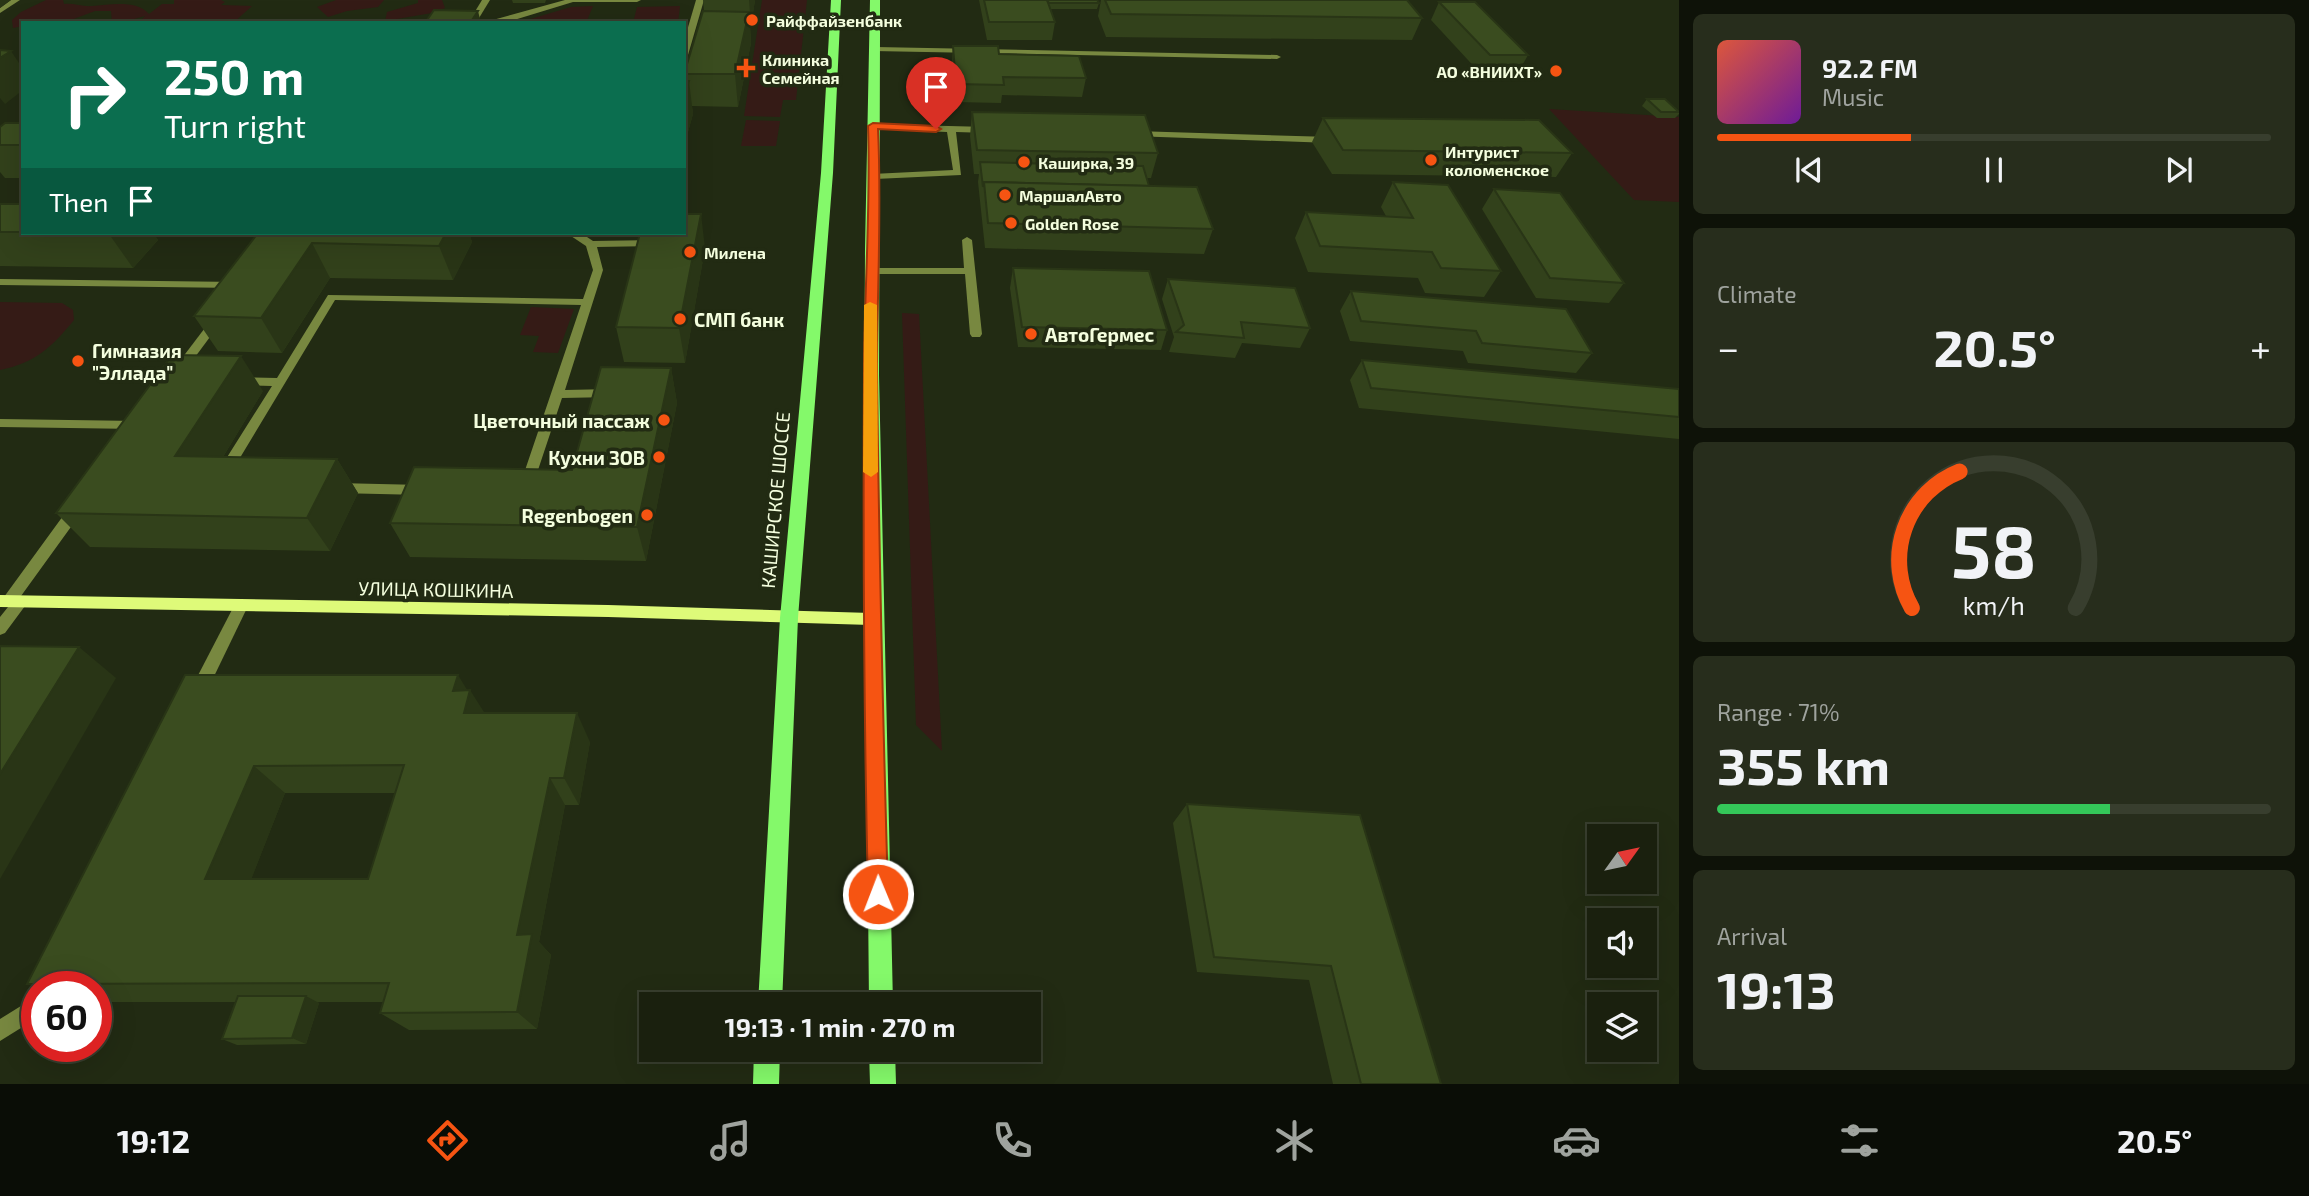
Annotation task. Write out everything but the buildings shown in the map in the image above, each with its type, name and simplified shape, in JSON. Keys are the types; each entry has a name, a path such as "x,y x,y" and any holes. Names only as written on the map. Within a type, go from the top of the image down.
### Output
{"main road":[{"name":"КАШИРСКОЕ ШОССЕ","path":"771,992 789,618 827,173 836,0"},
{"path":"875,0 875,176 870,271 871,620 881,992"},
{"name":"УЛИЦА КОШКИНА","path":"10,601 608,611 871,620"},
{"path":"766,1084 767,1062"},
{"path":"882,1062 883,1084"}],"lane":[{"path":"0,11 16,0"},
{"path":"473,21 486,0"},
{"path":"510,21 573,0 637,0"},
{"path":"686,48 700,0"},
{"path":"876,49 1277,57"},
{"path":"873,126 1006,130"},
{"path":"875,176 958,173 951,129"},
{"path":"1127,134 1343,140"},
{"path":"577,235 591,244 672,242"},
{"path":"967,240 976,334"},
{"path":"511,492 525,492 598,270 591,244"},
{"path":"870,271 968,271"},
{"path":"0,282 239,290 172,380 185,380"},
{"path":"230,486 216,486 332,297 587,302"},
{"path":"226,381 280,382"},
{"path":"557,394 613,393"},
{"path":"0,422 137,426"},
{"path":"326,488 431,491"},
{"path":"0,629 10,601 80,503"},
{"path":"192,705 241,606"},
{"path":"0,1031 21,1017"}],"shaded area":[{"path":"46,0 63,0 64,4 89,6 131,5 149,14 162,4 174,4 174,0 221,0 225,2 221,5 252,6 235,21 140,21 145,16 127,21 112,21 111,11 95,11 72,21 21,21 21,26 13,28 12,20 21,12"},
{"path":"336,0 384,0 378,7 347,11 328,17 317,7"},
{"path":"418,0 442,0 445,8 432,13 385,21 387,12 418,3"},
{"path":"762,0 807,0 796,100 783,100 780,117 744,116"},
{"path":"593,6 587,21 524,21 571,7"},
{"path":"680,6 678,21 634,21 637,7"},
{"path":"1549,109 1679,117 1679,202 1634,200"},
{"path":"746,120 780,121 776,146 741,146"},
{"path":"0,302 62,303 73,310 74,320 42,352 23,363 0,370"},
{"path":"531,307 574,309 558,353 533,352 539,336 520,335"},
{"path":"902,313 919,314 942,751 916,725"}],"slow traffic":[{"path":"870,305 871,472"}],"place":[{"name":"Райффайзенбанк","path":"752,20"},
{"name":"Клиника Семейная","path":"746,68"},
{"name":"АО «ВНИИХТ»","path":"1556,71"},
{"name":"Интурист коломенское","path":"1431,160"},
{"name":"Каширка, 39","path":"1024,162"},
{"name":"МаршалАвто","path":"1005,195"},
{"name":"Golden Rose","path":"1011,223"},
{"name":"Милена","path":"690,252"},
{"name":"СМП банк","path":"680,319"},
{"name":"АвтоГермес","path":"1031,334"},
{"name":"Гимназия \"Эллада\"","path":"78,361"},
{"name":"Цветочный пассаж","path":"664,420"},
{"name":"Кухни ЗОВ","path":"659,457"},
{"name":"Regenbogen","path":"647,515"}],"route":[{"path":"878,894 871,620 870,271 875,176 873,126 936,129"}]}
